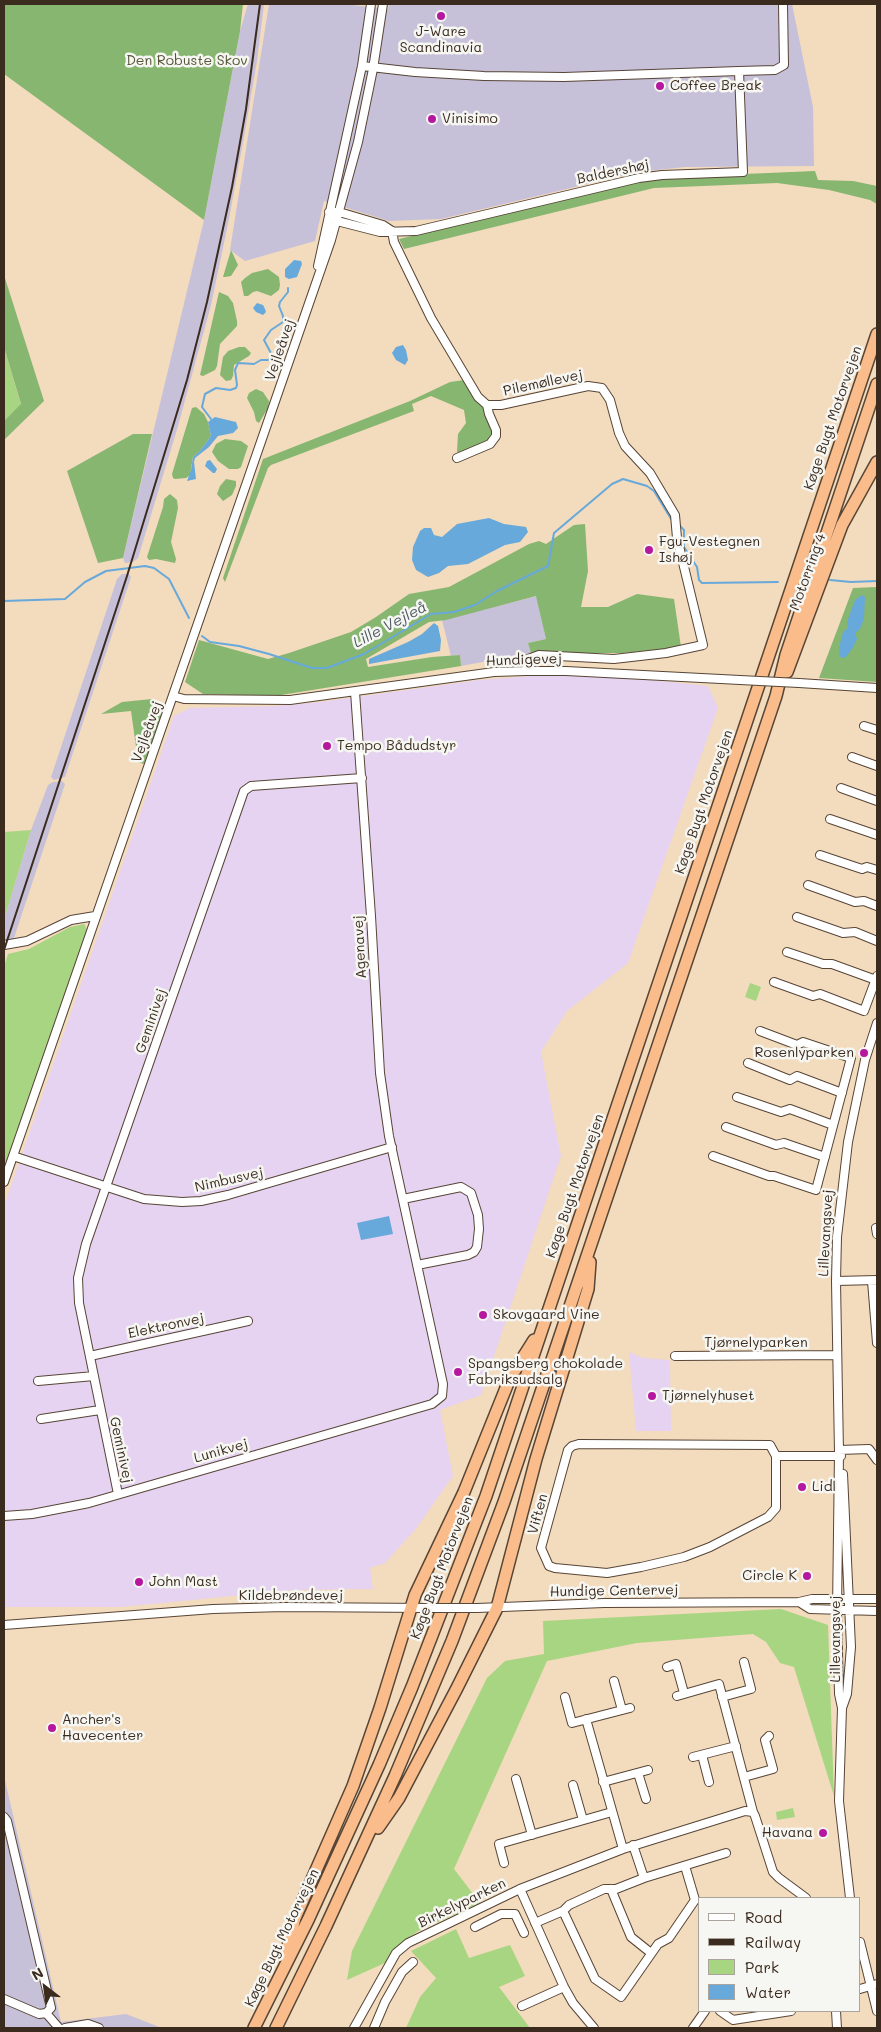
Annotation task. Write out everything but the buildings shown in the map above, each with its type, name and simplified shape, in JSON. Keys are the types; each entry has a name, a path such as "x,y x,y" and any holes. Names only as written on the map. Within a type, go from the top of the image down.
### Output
{"highway":[{"name":"Køge Bugt Motorvejen","path":"254,2028 348,1834 412,1687 486,1496 877,334"},
{"path":"276,2028 364,1847 430,1693 510,1485 776,696 786,655 877,384"},
{"name":"Motorring 4","path":"776,696 794,658 825,567 842,525 877,462"},
{"path":"364,1847 399,1798 497,1608 536,1459 588,1289 592,1244"},
{"path":"280,1976 295,1918 353,1786 380,1708 410,1608 464,1492 510,1378 544,1324"}],"street":[{"name":"Vejleåvej","path":"314,290 329,212 362,66 371,4"},
{"name":"Vejleåvej","path":"4,1182 314,290 339,212 358,142 373,68 383,4"},
{"path":"362,66 484,76 564,76 774,70 784,65 783,5"},
{"name":"Baldershøj","path":"336,220 380,232 416,231 546,198 639,178 662,175 743,172 740,71"},
{"path":"329,212 336,220"},
{"name":"Baldershøj","path":"329,212 339,212 383,225 392,231"},
{"name":"Pilemøllevej","path":"392,231 394,242 431,318 478,397 487,404 501,405 588,386 602,388 610,400 619,434 625,446 650,473 675,515 676,530 703,645 666,653 614,659 539,655 528,659 526,670"},
{"path":"457,458 490,444 496,436 496,430 487,404"},
{"name":"Hundigevej","path":"173,696 184,700 290,700 494,672 526,670 566,670 877,688"},
{"name":"Agenavej","path":"355,692 380,1073 392,1147 443,1384 442,1396"},
{"path":"864,726 877,730"},
{"path":"852,757 877,766"},
{"name":"Geminivej","path":"118,1494 79,1302 78,1278 86,1244 244,791 251,786 362,778"},
{"path":"841,788 877,801"},
{"path":"830,820 877,835"},
{"path":"820,855 862,868 866,867 877,870"},
{"path":"808,885 855,902 864,901 877,906"},
{"path":"4,945 33,939 71,920 95,916"},
{"path":"797,917 843,933 855,932 877,941"},
{"path":"774,982 814,996 820,994 864,1011 873,999 877,978 832,964 823,964 787,952"},
{"name":"Lillevangsvej","path":"850,1897 840,1801 842,1708 839,1694 837,1611 840,1454 837,1355 837,1237 843,1175 865,1060 877,1023"},
{"path":"713,1156 816,1190 851,1058 803,1042 798,1044 760,1031"},
{"path":"748,1063 790,1080 796,1076 842,1093"},
{"path":"847,1074 862,1080"},
{"path":"737,1097 782,1112 790,1110 833,1125"},
{"path":"726,1127 776,1145 784,1143 824,1158"},
{"name":"Nimbusvej","path":"13,1156 144,1199 166,1201 202,1200 228,1195 392,1147"},
{"path":"403,1199 461,1187 471,1193 478,1214 480,1229 477,1247 474,1252 468,1255 417,1265"},
{"path":"836,1280 874,1280 877,1343"},
{"name":"Elektronvej","path":"90,1356 248,1321"},
{"name":"Tjørnelyparken","path":"675,1356 837,1355"},
{"path":"38,1381 94,1376"},
{"name":"Lunikvej","path":"4,1516 79,1506 432,1404 442,1396"},
{"name":"Geminivej","path":"41,1419 100,1410"},
{"name":"Viften","path":"579,1444 763,1445 770,1446 776,1456 776,1508 773,1513 699,1552 642,1567 607,1573 555,1568 549,1566 542,1554 541,1548 565,1459 568,1450 572,1446 579,1444"},
{"path":"776,1456 840,1454 869,1449 877,1460"},
{"name":"Lillevangsvej","path":"840,1454 847,1529 851,1664 848,1694 842,1708"},
{"name":"Hundige Centervej","path":"428,1608 800,1602 812,1599 877,1598"},
{"name":"Hundige Centervej","path":"800,1602 810,1609 877,1612"},
{"name":"Kildebrøndevej","path":"4,1625 213,1609 284,1607 428,1608"},
{"path":"722,1697 751,1689 744,1662"},
{"path":"667,1667 676,1664 680,1694 719,1684 753,1812 773,1872 805,1897"},
{"path":"564,1697 572,1723 626,1709 614,1681"},
{"path":"586,1719 623,1849"},
{"path":"744,1777 773,1769 765,1740 768,1736"},
{"path":"693,1757 736,1746"},
{"path":"702,1755 708,1782"},
{"path":"603,1782 648,1770"},
{"path":"638,1773 646,1799"},
{"path":"516,1779 532,1835"},
{"path":"573,1785 583,1820"},
{"name":"Birkelyparken","path":"354,2028 396,1953 408,1943 520,1889 623,1849 745,1811 753,1812"},
{"name":"Birkelyparken","path":"504,1862 499,1844 612,1812"},
{"path":"4,1816 51,2008 46,2013 39,2014 4,1999"},
{"path":"633,1846 644,1878"},
{"path":"535,1923 563,1911 569,1905 604,1889 616,1889 644,1878 726,1853"},
{"path":"563,1911 595,1979 620,1997 658,1944 669,1938 695,1900 685,1866"},
{"path":"520,1889 564,1987 573,2003 594,2028"},
{"path":"611,1889 631,1937 651,1953"},
{"path":"475,1927 501,1914 515,1914 528,1908"},
{"path":"515,1914 524,1933"},
{"path":"861,1945 874,1985 877,2011"},
{"path":"374,2028 385,2002 402,1972 413,1962"},
{"path":"861,1989 874,1985"},
{"path":"522,2006 564,1987"},
{"path":"693,2028 704,2012"},
{"path":"721,2012 733,2020 785,2012"},
{"path":"836,2012 837,2028"},
{"path":"46,2013 59,2028"},
{"path":"65,2028 88,2024 99,2028"}],"shaded area":[{"path":"248,4 264,4 257,61 245,131 211,305 178,426 138,558 133,562 125,563 123,558 204,220 240,31"},
{"path":"269,4 343,4 388,9 389,4 792,4 813,107 814,166 685,167 638,172 441,219 389,221 324,201 315,241 245,261 230,250"},
{"path":"122,574 129,574 131,577 65,777 54,780 51,777 117,579"},
{"path":"537,596 546,639 528,643 531,653 461,666 460,655 451,656 442,620"},
{"path":"545,675 641,679 708,686 718,708 628,963 567,1011 541,1052 561,1156 481,1395 440,1410 453,1476 415,1530 385,1563 370,1568 373,1589 293,1590 121,1607 4,1607 4,1206 174,716 190,708 276,706 320,702 479,680"},
{"path":"62,781 65,784 14,938 9,942 4,942 4,920 31,830 48,785 53,782"},
{"name":"Tjørnelyhuset","path":"629,1352 643,1358 670,1360 671,1431 636,1431"},
{"path":"4,1776 61,2022 126,2014 162,2028 4,2028"}],"green space":[{"name":"Den Robuste Skov","path":"4,4 243,4 240,31 204,220 4,74"},
{"path":"815,171 818,180 853,181 877,186 877,204 870,200 829,190 777,183 654,188 404,249 399,239 645,180"},
{"path":"231,250 238,265 231,276 223,277"},
{"path":"268,269 279,277 279,290 271,296 257,291 244,296 241,282 252,273"},
{"path":"4,275 44,401 4,440 4,421 21,404 4,347"},
{"path":"219,292 228,296 233,303 237,326 220,344 215,370 203,376 200,375"},
{"path":"4,347 21,405 4,421"},
{"path":"245,347 251,353 234,365 231,380 226,381 220,375 223,357 228,351"},
{"path":"464,380 485,409 493,431 491,440 465,452 457,452 458,434 466,423 464,410 431,396 412,404 414,411 271,465 268,468 225,582 223,578 263,459 410,401 450,382"},
{"path":"256,389 263,392 269,401 268,408 259,423 256,421 247,398 249,393"},
{"path":"196,407 204,414 211,436 193,457 190,475 186,478 175,479 172,474 192,408"},
{"path":"133,434 152,434 123,558 98,563 67,471"},
{"path":"225,439 241,441 248,446 241,467 238,469 229,469 218,461 212,452 216,444"},
{"path":"226,479 236,481 236,486 232,495 223,501 217,494 220,486"},
{"path":"170,494 177,500 178,508 171,542 176,559 175,563 156,559 149,560 147,557 164,499"},
{"path":"585,524 588,571 581,607 608,607 637,594 674,599 681,647 623,653 531,653 528,643 546,639 536,596 446,620 429,622 366,659 368,667 432,657 460,655 461,666 275,696 203,694 185,682 199,640 268,659 289,653 351,632 409,594 449,587 529,544 539,541 546,544 574,525"},
{"path":"877,587 877,682 819,678 853,588"},
{"path":"152,699 165,705 144,764 134,761 137,754 131,711 101,714 122,702"},
{"path":"31,830 4,920 4,832"},
{"path":"84,924 88,931 4,1170 4,966 8,954 29,949 70,927"},
{"path":"750,983 761,987 756,1001 745,997"},
{"path":"781,1609 828,1625 834,1796 794,1667 780,1663 766,1642 753,1634 637,1643 547,1661 454,1869 480,1903 418,1931 397,1947 387,1962 347,1980 352,1951 487,1678 505,1661 544,1654 543,1621"},
{"path":"793,1808 795,1817 777,1820 776,1812"},
{"path":"456,1929 469,1958 510,1945 525,1976 499,1987 530,2028 406,2028 420,1997 436,1978 411,1951"}],"water":[{"path":"294,260 301,261 302,264 297,277 289,279 285,277 285,269"},
{"path":"257,303 263,305 266,312 263,315 256,312 253,308"},
{"path":"403,345 408,360 405,365 396,360 392,353 396,347"},
{"path":"215,417 236,422 238,428 233,433 218,436 209,447 195,458 196,479 187,481 193,457 211,436 208,422"},
{"path":"210,460 217,469 215,473 205,466 207,461"},
{"path":"489,518 504,524 526,527 528,532 520,542 505,545 468,564 448,566 439,573 428,577 416,570 412,560 413,547 420,531 424,528 431,528 434,535 442,537 457,524"},
{"path":"862,595 865,597 864,619 860,629 855,633 857,639 845,658 840,657 839,648 843,632 848,628 847,622 855,600"},
{"path":"434,623 438,626 441,640 440,651 369,664 369,659 408,642 422,634"},
{"path":"389,1216 393,1234 361,1240 357,1223"}],"waterway":[{"path":"211,419 202,407 205,394 216,388 230,390 236,388 235,370 238,363 254,364 273,357 264,340 271,330 283,322 279,306 288,292 288,288"},
{"name":"Lille Vejleå","path":"202,636 210,642 239,646 312,668 327,668 364,654 431,614 454,612 475,605 497,591 548,566 554,533 612,484 623,479 647,486 654,491 673,522"},
{"name":"Lille Vejleå","path":"679,525 684,530 684,547 697,567 699,580 702,583 778,582"},
{"name":"Lille Vejleå","path":"4,601 65,599 85,582 106,571 145,566 154,568 169,579 189,618"},
{"name":"Lille Vejleå","path":"830,580 851,582 877,581"}],"railway":[{"path":"4,950 127,576 187,380 207,302 232,187 246,109 260,4"}],"place":[{"name":"J-Ware Scandinavia","path":"441,16"},
{"name":"Coffee Break","path":"660,86"},
{"name":"Vinisimo","path":"432,119"},
{"name":"Fgu-Vestegnen Ishøj","path":"649,550"},
{"name":"Tempo Bådudstyr","path":"327,746"},
{"name":"Rosenlyparken","path":"864,1053"},
{"name":"Skovgaard Vine","path":"483,1315"},
{"name":"Spangsberg chokolade Fabriksudsalg","path":"458,1372"},
{"name":"Tjørnelyhuset","path":"652,1396"},
{"name":"Lidl","path":"802,1487"},
{"name":"Circle K","path":"807,1576"},
{"name":"John Mast","path":"139,1582"},
{"name":"Ancher's Havecenter","path":"52,1728"},
{"name":"Havana","path":"823,1833"}]}
